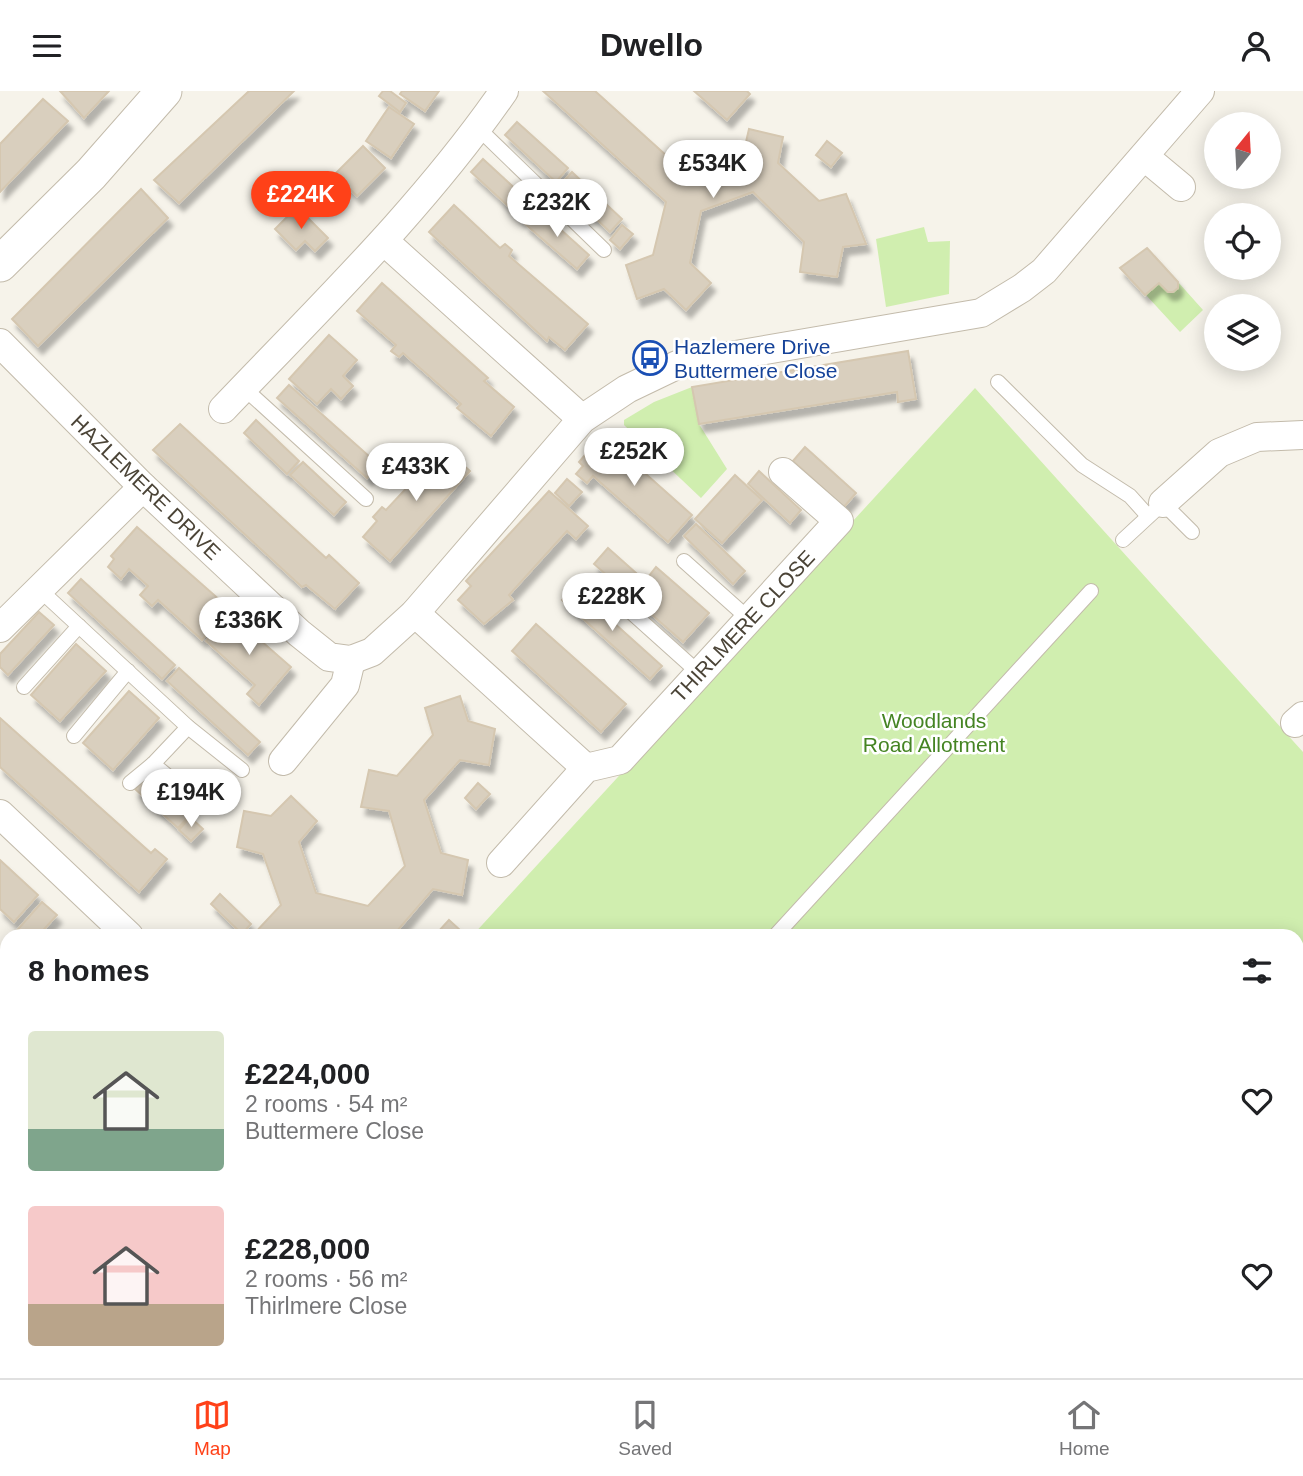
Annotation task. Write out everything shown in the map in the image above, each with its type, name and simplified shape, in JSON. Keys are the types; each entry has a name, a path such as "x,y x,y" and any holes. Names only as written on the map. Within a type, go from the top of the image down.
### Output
{"street":[{"path":"0,264 91,174 164,91"},
{"path":"223,409 384,241 478,128 504,91"},
{"path":"283,761 345,685 351,660 372,652 415,613 582,419 627,389 677,365 981,313 1044,271 1200,91"},
{"path":"1145,157 1181,187"},
{"path":"384,241 582,419"},
{"name":"HAZLEMERE DRIVE","path":"0,343 143,488 299,633 329,657 351,660"},
{"path":"1155,510 1219,453 1257,437 1303,435"},
{"name":"THIRLMERE CLOSE","path":"586,768 620,760 839,521 783,473"},
{"path":"0,628 143,488"},
{"path":"415,613 586,768 501,863"},
{"path":"0,814 122,929"}],"lane":[{"path":"478,128 604,250"},
{"path":"998,382 1082,465 1192,532"},
{"path":"244,388 366,499"},
{"path":"1122,540 1155,510"},
{"path":"684,561 750,620"},
{"path":"601,585 699,673"},
{"path":"40,590 188,727 242,770"},
{"path":"781,929 1091,591"},
{"path":"24,687 79,626"},
{"path":"74,736 128,671"},
{"path":"130,783 153,764 188,727"},
{"path":"153,764 205,807"}],"green space":[{"path":"924,227 928,242 950,241 949,294 886,307 876,239"},
{"path":"1178,282 1203,310 1180,332 1146,295 1159,283 1168,292 1173,292 1178,288"},
{"path":"692,387 699,424 727,469 701,498 624,425 624,420 654,402"},
{"name":"Woodlands Road Allotment","path":"975,388 1303,752 1303,929 478,929"}],"building":[{"path":"60,91 109,91 84,118"},
{"path":"249,91 294,91 179,203 154,180"},
{"path":"383,91 390,91 406,103 400,112 379,96"},
{"path":"402,91 439,91 425,111 400,94"},
{"path":"543,91 595,91 689,176 742,159 749,129 783,137 778,163 819,201 846,194 866,244 843,247 837,277 800,272 804,242 753,192 701,211 690,263 711,283 686,310 664,289 637,299 626,265 653,255 666,202"},
{"path":"694,91 747,91 750,94 727,120"},
{"path":"43,99 68,121 0,192 0,144"},
{"path":"389,107 414,124 391,158 366,141"},
{"path":"517,122 568,168 556,182 505,135"},
{"path":"827,141 842,153 831,167 816,155"},
{"path":"363,146 385,168 357,196 335,174"},
{"path":"483,159 534,206 522,219 471,172"},
{"path":"572,172 622,219 610,232 560,185"},
{"path":"141,189 168,218 38,346 12,319"},
{"path":"454,205 500,248 505,244 512,250 509,256 588,324 565,350 549,337 547,341 429,232"},
{"path":"297,207 328,238 315,251 305,241 296,250 275,229"},
{"path":"538,209 589,255 577,269 525,224"},
{"path":"622,225 633,234 620,249 610,240"},
{"path":"1147,248 1178,282 1178,288 1173,292 1168,292 1159,283 1145,295 1120,268"},
{"path":"382,283 488,378 484,381 514,407 491,436 457,408 461,404 403,353 399,357 391,351 396,345 357,311"},
{"path":"329,335 357,360 343,376 353,386 341,399 331,389 317,404 289,379"},
{"path":"908,351 916,399 898,402 897,392 699,424 692,387"},
{"path":"289,385 379,465 367,478 277,398"},
{"path":"256,420 299,461 287,474 244,433"},
{"path":"180,424 326,558 329,555 359,583 335,609 306,585 302,587 153,450"},
{"path":"602,435 692,515 668,542 593,476 587,483 576,474 583,466 579,462"},
{"path":"805,447 856,493 844,507 793,461"},
{"path":"444,448 470,471 390,561 363,537 377,521 373,517 382,507 386,510 415,479 408,474 423,457 430,463"},
{"path":"303,462 346,502 334,515 290,475"},
{"path":"759,471 801,510 790,523 748,484"},
{"path":"735,475 762,500 722,543 695,519"},
{"path":"567,479 582,492 569,506 555,493"},
{"path":"549,491 588,526 576,539 567,531 509,595 513,600 484,624 458,600 471,586 466,581"},
{"path":"696,524 745,571 733,584 684,536"},
{"path":"137,527 230,609 202,640 158,600 152,606 140,595 148,586 129,569 121,579 108,567 114,559 111,556"},
{"path":"608,548 645,581 656,567 709,613 683,642 594,564"},
{"path":"81,579 175,665 162,679 68,593"},
{"path":"574,587 662,666 650,679 562,600"},
{"path":"39,612 54,625 8,675 0,667 0,654"},
{"path":"230,614 291,667 259,705 247,694 255,685 206,641"},
{"path":"536,624 626,704 601,732 512,651"},
{"path":"76,644 106,671 60,721 31,695"},
{"path":"179,668 260,742 248,755 167,681"},
{"path":"129,691 159,718 113,770 83,743"},
{"path":"460,696 468,721 495,729 489,765 460,760 424,800 441,853 468,860 462,895 433,889 399,929 259,929 281,905 263,854 237,847 244,811 271,816 291,796 317,821 299,842 316,893 368,906 405,866 389,811 361,807 369,770 397,776 433,735 425,708"},
{"path":"0,718 151,853 155,849 167,859 139,892 0,767"},
{"path":"147,776 190,815 178,828 135,789"},
{"path":"478,783 490,794 476,809 465,798"},
{"path":"190,817 203,829 191,841 179,830"},
{"path":"0,860 38,895 14,922 0,909"},
{"path":"220,894 251,924 246,929 237,929 211,904"},
{"path":"42,902 57,915 44,929 18,929"},
{"path":"449,920 459,929 441,929"}],"place":[{"name":"Hazlemere Drive Buttermere Close","path":"650,358"}]}
